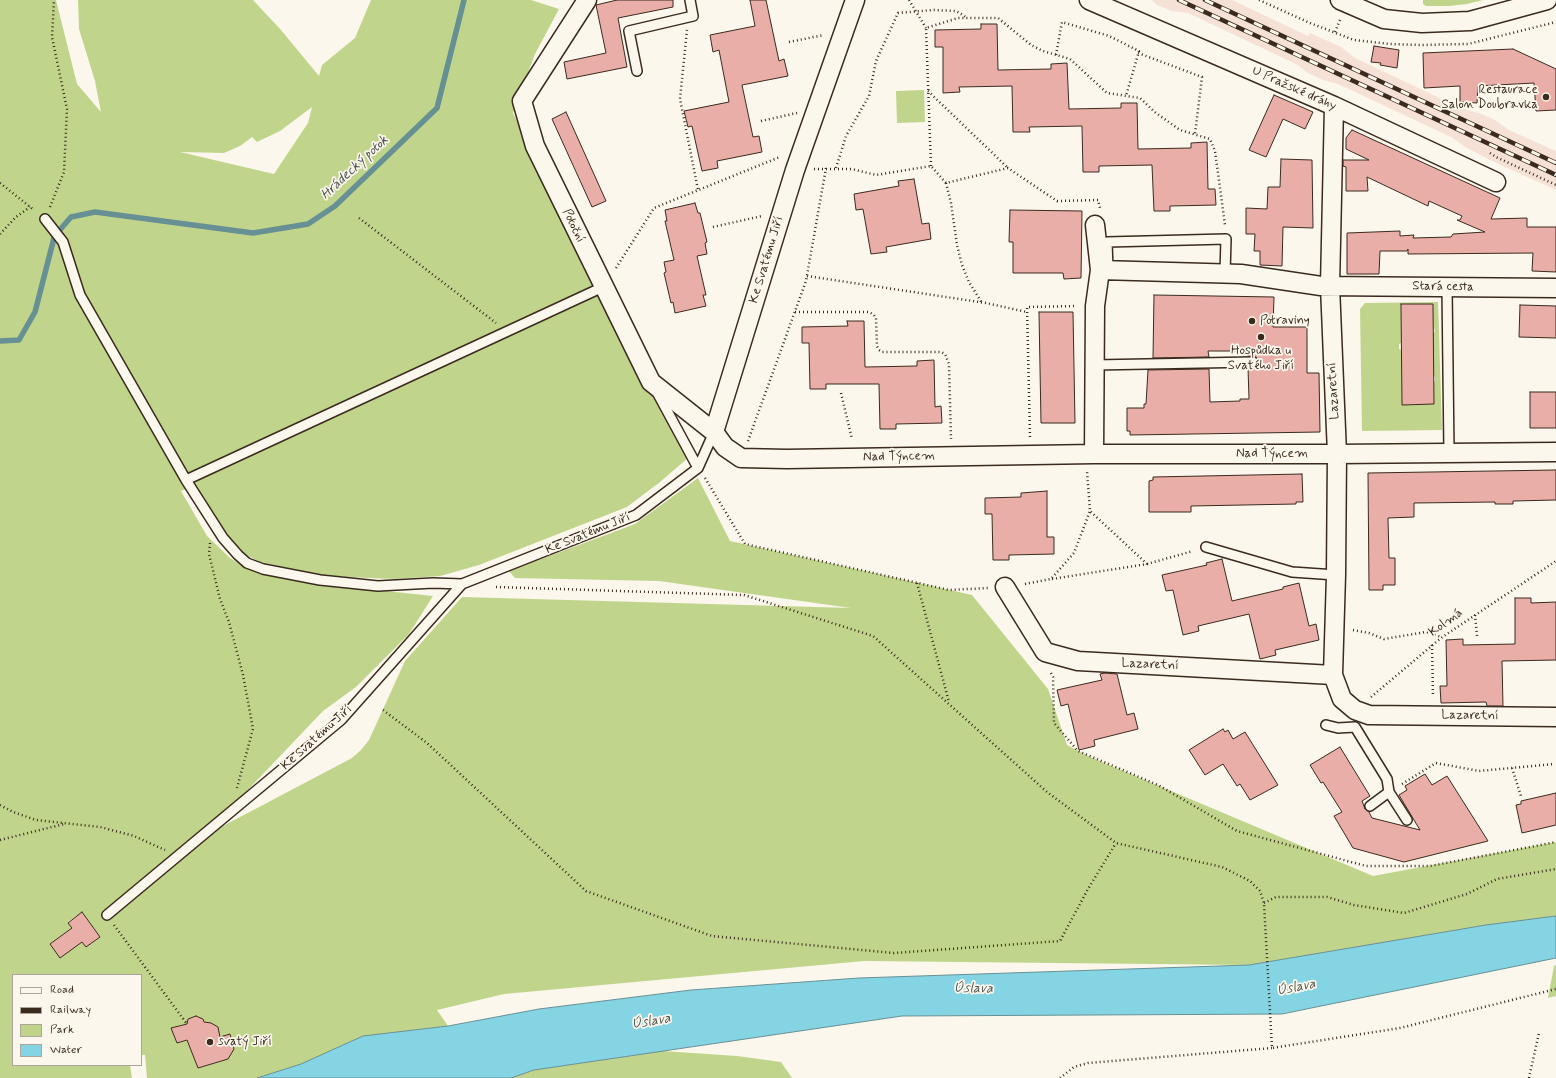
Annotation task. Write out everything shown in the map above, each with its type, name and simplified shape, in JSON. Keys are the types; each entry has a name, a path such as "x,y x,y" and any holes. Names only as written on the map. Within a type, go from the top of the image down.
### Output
{"street":[{"name":"Potoční","path":"587,0 522,101 535,146 651,382 714,432"},
{"name":"Ke Svatému Jiří","path":"714,432 795,170 855,0"},
{"name":"U Pražské dráhy","path":"1089,0 1334,106 1496,182"},
{"path":"1340,0 1384,19 1422,23 1470,20 1547,0"},
{"name":"Lazaretní","path":"1334,106 1330,286 1337,454 1333,675 1342,699 1362,712 1433,716 1556,717"},
{"path":"1090,462 1095,306 1104,270 1095,225"},
{"name":"Stará cesta","path":"1104,270 1241,274 1321,286 1556,288"},
{"path":"714,432 725,446 742,458"},
{"name":"Nad Týncem","path":"742,458 1090,462 1337,454 1556,452"},
{"path":"1005,587 1045,652"},
{"name":"Lazaretní","path":"1045,652 1078,661 1333,675"}],"lane":[{"path":"637,70 629,31 693,16 690,0"},
{"path":"45,219 63,242 80,295 186,480 222,538 247,563 263,568 320,580 378,586 433,583 462,584"},
{"path":"1104,270 1108,242 1226,239 1225,273"},
{"path":"186,480 603,287"},
{"path":"1447,287 1449,453"},
{"path":"1094,365 1253,362"},
{"path":"651,382 698,468"},
{"name":"Ke Svatému Jiří","path":"107,915 341,720 462,584 636,515 698,468 714,432"},
{"path":"1206,547 1292,572 1336,575"},
{"path":"1326,725 1338,728 1355,727 1387,779 1389,792 1407,820"},
{"path":"1370,806 1389,792"}],"path":[{"path":"0,182 45,219 64,172 67,109 52,37 54,0"},
{"path":"909,0 926,28 931,166 946,183 962,265 969,282 982,303"},
{"path":"1259,0 1354,40 1382,43"},
{"path":"836,168 846,136 869,96 876,61 898,13 933,10 956,11 966,17"},
{"path":"688,17 680,99 698,190"},
{"path":"926,28 958,18 998,18 1030,45 1070,59 1107,93 1140,98 1180,130 1210,139 1215,151 1226,239"},
{"path":"1335,32 1340,19"},
{"path":"1056,55 1062,22 1109,36 1139,51 1138,52 1202,77 1195,134"},
{"path":"789,42 844,30"},
{"path":"1126,96 1138,52"},
{"path":"928,91 1008,168 1057,201 1098,200 1104,220 1095,225"},
{"path":"761,120 817,109"},
{"path":"603,287 654,208 803,148"},
{"path":"1490,153 1496,158 1556,185"},
{"path":"795,170 836,168 852,169 876,175 931,166"},
{"path":"742,458 807,276 826,168"},
{"path":"946,183 1008,168"},
{"path":"0,234 16,217 30,207"},
{"path":"713,226 782,212"},
{"path":"359,218 507,332"},
{"path":"807,276 982,303 1027,312"},
{"path":"1030,436 1027,307 1095,306"},
{"path":"795,312 869,312 876,318 877,346 882,352 941,352 945,354 949,364 951,441"},
{"path":"841,393 853,442"},
{"path":"1051,579 1074,553 1090,511 1090,462"},
{"path":"698,468 744,544 948,590 1005,587 1147,564 1206,547"},
{"path":"1090,511 1147,564"},
{"path":"211,519 209,554 220,599 243,675 253,729 241,775 227,816"},
{"name":"Kolmá","path":"1362,712 1432,645 1556,561"},
{"path":"917,583 949,703"},
{"path":"491,586 744,595 873,636 1047,792 1116,844 1222,867 1250,881 1260,891 1265,914 1272,1048"},
{"path":"1475,615 1477,636"},
{"path":"1350,630 1369,633 1384,639 1426,632 1441,638"},
{"path":"1432,645 1433,716"},
{"path":"1045,652 1046,662 1053,677 1054,723 1078,751 1158,785 1237,831 1366,866 1430,866 1556,842"},
{"path":"383,710 427,743 586,891 712,936 894,953 1060,942 1088,889 1116,844"},
{"path":"1389,792 1436,763 1479,771 1554,764"},
{"path":"1512,768 1521,796"},
{"path":"0,805 13,812 36,820 100,827 134,836 162,848 177,857"},
{"path":"0,840 66,824"},
{"path":"1264,904 1276,897 1327,897 1354,905 1404,913 1467,894 1497,879 1556,869"},
{"path":"107,915 187,1024"},
{"path":"1060,1078 1074,1067 1088,1063 1272,1048 1400,1028 1556,990"},
{"path":"1529,1078 1539,1033"}],"shaded area":[{"path":"1152,0 1232,0 1308,36 1310,33 1341,47 1355,58 1463,109 1479,113 1495,120 1509,130 1556,151 1556,190 1490,160 1465,147 1453,138 1338,84 1323,80 1308,73 1296,64 1188,13 1172,11 1157,5"}],"green space":[{"path":"0,0 56,0 77,84 101,112 95,81 79,29 78,0 253,0 281,30 319,76 322,65 355,38 371,0 531,0 559,9 535,54 513,113 688,458 627,507 479,565 440,576 394,579 325,576 260,562 243,553 228,537 194,485 181,491 207,536 230,558 248,569 278,577 338,586 433,596 409,634 356,687 323,711 204,836 352,758 361,750 369,740 405,661 462,597 851,608 659,581 515,578 509,571 635,524 698,478 730,541 972,595 1048,689 1067,745 1088,756 1373,876 1556,842 1556,916 1486,925 1249,965 864,961 504,994 437,1010 448,1026 363,1036 301,1064 257,1078 147,1078 145,1055 142,1055 142,974 12,974 12,1066 130,1066 132,1078 0,1078","holes":["312,107 308,123 274,174 180,152 224,153 240,146 252,137 257,142 280,131","82,912 100,937 86,947 82,941 60,957 50,944 72,928 68,922","196,1016 203,1019 205,1025 217,1026 220,1037 230,1034 234,1048 231,1054 226,1056 227,1059 198,1068 187,1040 177,1043 172,1028 187,1024 188,1019"]},
{"path":"1423,0 1483,0 1449,6 1426,6 1423,4"},
{"path":"924,90 925,122 897,123 896,91"},
{"path":"1438,302 1442,430 1362,431 1360,309 1365,303","holes":["1401,304 1433,304 1433,326 1435,332 1433,332 1433,376 1435,377 1434,404 1402,405 1401,350 1399,349 1399,344 1401,343"]},
{"path":"1556,965 1556,996 1548,998 1554,966"},
{"path":"663,1051 737,1056 781,1062 792,1078 511,1078 534,1070"}],"water":[{"name":"Úslava","path":"1556,916 1556,958 1282,1014 902,1016 534,1070 511,1078 257,1078 301,1064 363,1036 448,1026 539,1009 691,990 859,978 1249,965 1486,925"}],"building":[{"path":"617,0 673,0 673,7 618,18 627,67 567,79 564,62 606,53 596,5"},
{"path":"750,0 766,0 779,61 784,59 788,76 742,85 753,137 759,136 762,152 717,161 718,168 702,171 692,126 688,127 684,111 729,102 719,50 713,52 710,35 755,26"},
{"path":"981,24 997,24 998,70 1051,69 1051,64 1067,63 1069,109 1121,108 1121,103 1137,103 1138,149 1191,148 1191,143 1207,142 1208,189 1215,189 1216,205 1170,206 1170,211 1154,211 1152,165 1099,166 1099,172 1083,172 1082,126 1029,127 1030,132 1013,132 1012,86 959,87 960,92 943,93 943,47 935,47 935,30 981,29"},
{"path":"1374,46 1399,50 1397,68 1380,65 1381,63 1371,62"},
{"path":"1513,49 1556,69 1556,110 1536,111 1534,83 1478,86 1477,103 1460,102 1460,86 1424,88 1423,53"},
{"path":"1274,95 1313,112 1305,129 1283,119 1266,157 1249,150"},
{"path":"566,112 606,201 592,207 552,119"},
{"path":"1352,130 1500,198 1491,219 1527,218 1527,227 1556,227 1556,272 1532,271 1533,253 1408,254 1408,249 1407,251 1380,251 1379,274 1347,274 1347,233 1400,231 1400,236 1414,235 1413,238 1451,237 1453,234 1485,232 1457,220 1460,220 1462,216 1429,201 1428,206 1367,177 1368,191 1346,191 1346,167 1343,166 1343,160 1369,160 1346,149 1346,138"},
{"path":"1281,159 1312,160 1313,228 1283,227 1282,266 1260,265 1260,251 1254,251 1255,234 1246,234 1246,208 1267,209 1268,187 1280,187"},
{"path":"914,179 922,224 929,223 931,239 886,247 887,252 871,254 863,209 856,210 854,194 899,186 898,181"},
{"path":"695,203 698,213 700,213 707,242 705,243 707,254 697,256 706,295 703,295 706,306 675,313 673,302 671,303 664,273 666,272 664,262 674,260 665,221 667,221 665,210"},
{"path":"1010,210 1082,211 1081,278 1064,279 1063,273 1013,273 1013,242 1009,242"},
{"path":"1154,295 1274,297 1273,327 1307,327 1307,373 1319,373 1320,432 1130,435 1130,431 1127,431 1127,408 1144,408 1144,404 1146,404 1148,370 1209,369 1210,402 1240,401 1240,399 1249,399 1248,368 1256,367 1259,362 1256,357 1248,356 1248,351 1208,351 1209,357 1153,358"},
{"path":"1401,304 1433,304 1434,404 1402,405"},
{"path":"1520,305 1556,306 1556,338 1519,337"},
{"path":"1039,312 1073,312 1075,423 1041,423"},
{"path":"847,321 864,321 865,367 917,366 917,361 934,360 935,407 941,406 942,423 896,424 896,429 880,429 879,384 826,384 826,389 810,389 809,343 802,343 802,327 848,326"},
{"path":"1530,392 1556,392 1556,428 1530,428"},
{"path":"1556,470 1556,500 1513,501 1513,504 1495,504 1495,502 1414,503 1414,517 1388,518 1389,558 1395,558 1395,585 1383,585 1383,590 1369,590 1368,473"},
{"path":"1302,474 1303,502 1296,502 1296,504 1191,506 1191,512 1149,512 1149,481 1153,480 1153,477"},
{"path":"1047,491 1047,537 1054,537 1054,554 1009,555 1009,560 993,560 992,514 985,514 985,498 1021,497 1021,493"},
{"path":"1222,559 1232,601 1283,589 1283,587 1299,583 1309,626 1316,624 1319,640 1275,650 1276,655 1260,659 1249,614 1198,626 1199,631 1183,635 1173,590 1166,591 1162,575 1207,565 1206,563"},
{"path":"1515,598 1531,598 1531,603 1556,602 1556,660 1502,661 1503,706 1487,706 1486,702 1441,703 1440,686 1447,686 1446,640 1463,639 1463,645 1515,644"},
{"path":"1100,674 1117,674 1127,715 1134,713 1138,729 1094,740 1095,746 1079,750 1068,704 1061,706 1057,690 1102,680"},
{"path":"1223,729 1225,732 1228,730 1233,739 1245,732 1278,785 1250,800 1240,784 1237,786 1223,764 1205,775 1189,750"},
{"path":"1340,747 1370,796 1362,801 1365,809 1369,812 1372,818 1420,830 1399,795 1407,790 1405,786 1425,774 1432,785 1447,776 1488,841 1404,862 1353,848 1334,816 1342,812 1310,765"},
{"path":"1556,793 1556,825 1522,833 1516,805 1521,804 1521,801"},
{"path":"82,912 100,937 86,947 82,942 60,958 50,944 72,928 68,923"},
{"name":"svatý Jiří","path":"196,1016 203,1019 204,1022 211,1023 218,1027 220,1037 230,1034 234,1049 228,1059 198,1068 187,1040 177,1043 171,1028 187,1024 188,1019"}],"waterway":[{"name":"Hrádecký potok","path":"58,232 71,217 95,212 253,233 308,224 335,206 437,108 464,0"},
{"name":"Hrádecký potok","path":"0,341 19,340 35,312 54,238"}],"railway":[{"path":"1179,0 1556,175"},
{"path":"1205,0 1556,163"}],"place":[{"name":"Restaurace Salon Doubravka","path":"1546,97"},
{"name":"Potraviny","path":"1252,321"},
{"name":"Hospůdka u Svatého Jiří","path":"1261,337"},
{"name":"svatý Jiří","path":"210,1042"}]}
